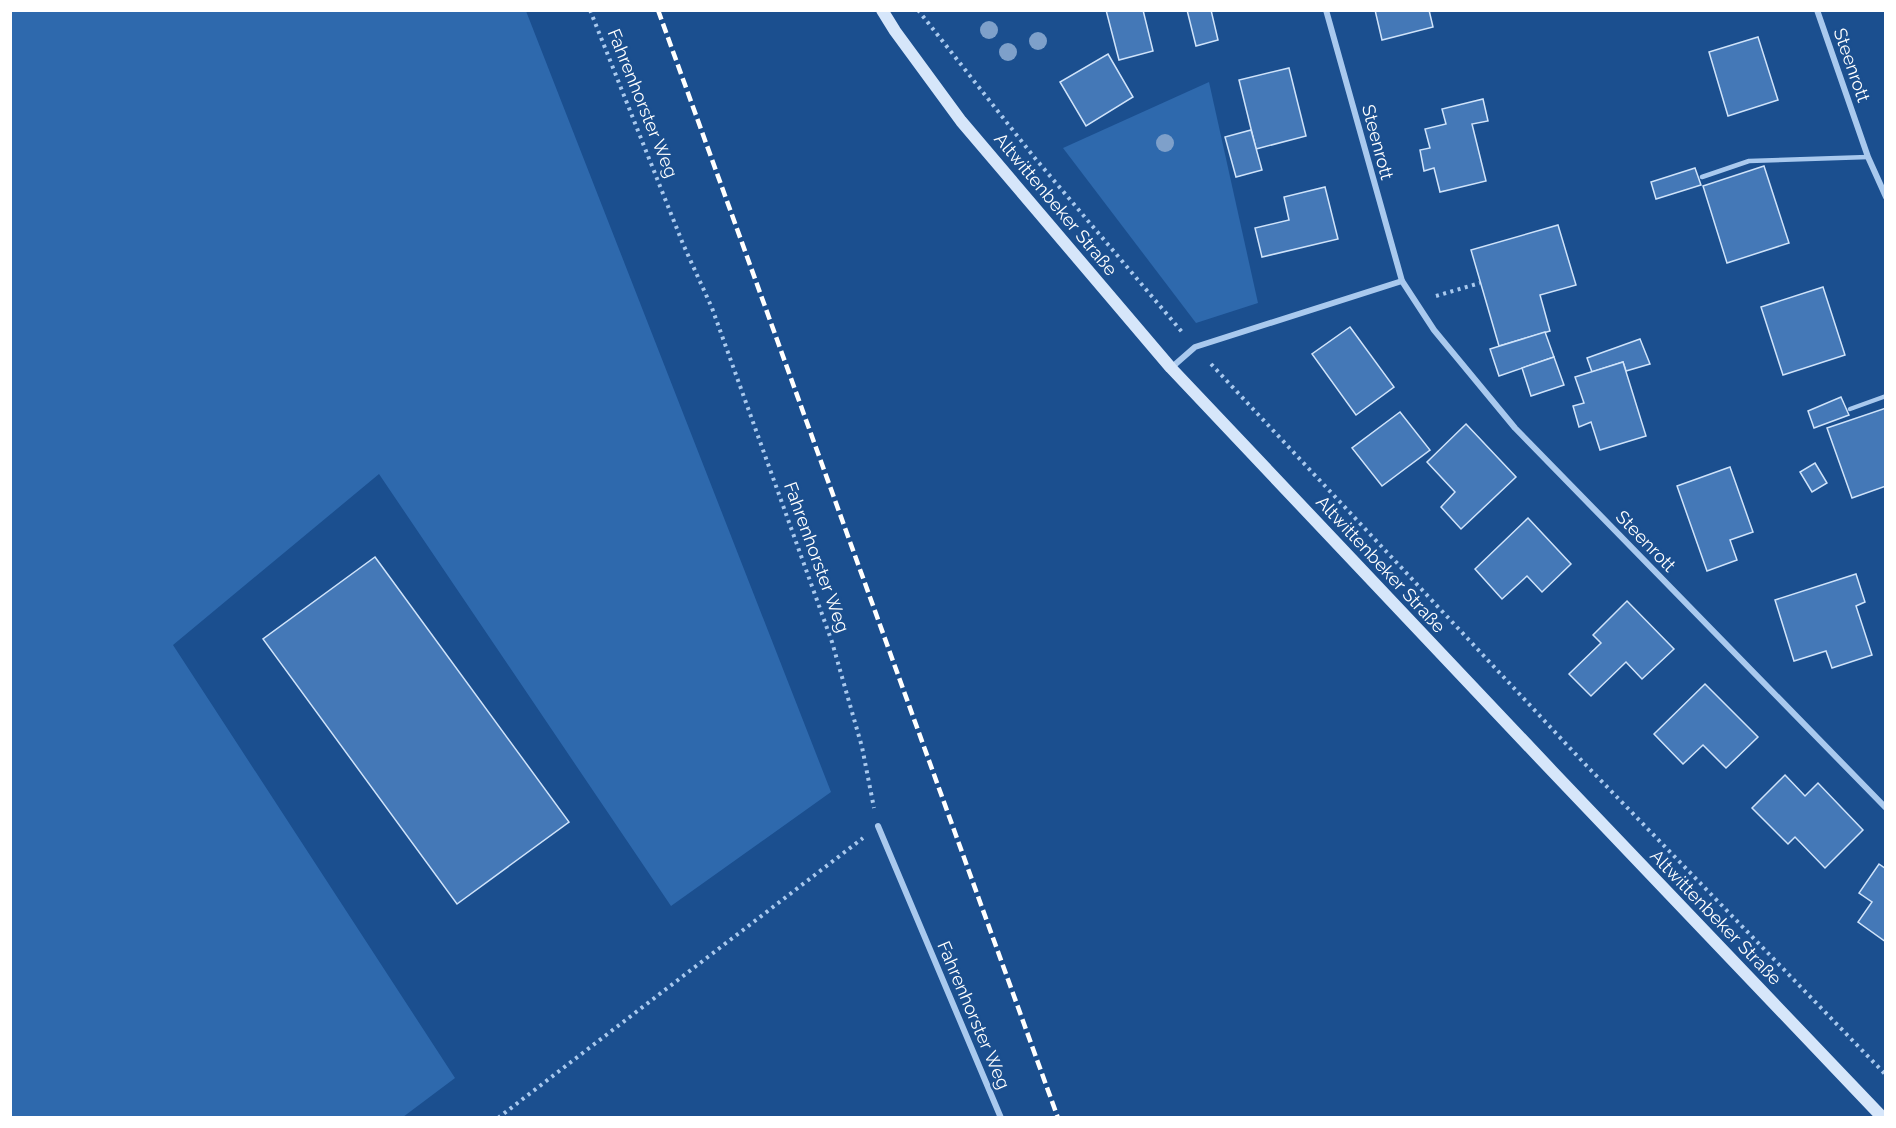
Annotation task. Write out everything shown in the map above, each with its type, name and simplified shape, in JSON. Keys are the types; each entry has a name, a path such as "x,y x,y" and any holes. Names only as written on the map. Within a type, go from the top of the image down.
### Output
{"street":[{"name":"Altwittenbeker Straße","path":"882,10 961,121 1171,368 1883,1118"},
{"name":"Steenrott","path":"1326,10 1402,281 1434,330 1515,428 1886,808"},
{"name":"Steenrott","path":"1817,10 1869,157 1886,197"},
{"path":"1171,368 1195,347 1402,281"},
{"name":"Fahrenhorster Weg","path":"878,826 1001,1118"}],"lane":[{"path":"1702,177 1749,161 1869,157"},
{"path":"1850,409 1886,396"}],"path":[{"name":"Fahrenhorster Weg","path":"590,10 683,244 712,308 832,642 862,747 878,826"},
{"path":"918,10 1034,157 1195,347 1583,762 1886,1075"},
{"path":"1416,302 1480,283"},
{"path":"498,1118 878,826"}],"shaded area":[{"path":"10,11 526,11 831,792 671,906 379,474 173,645 455,1078 403,1117 11,1117"},
{"path":"1209,82 1258,303 1196,323 1063,148"}],"building":[{"path":"1106,10 1143,10 1153,51 1119,60"},
{"path":"1187,10 1211,10 1218,40 1196,46"},
{"path":"1375,10 1429,10 1433,27 1382,40"},
{"path":"1758,37 1778,100 1728,116 1709,52"},
{"path":"1108,54 1133,97 1086,126 1060,82"},
{"path":"1289,68 1306,136 1256,149 1239,80"},
{"path":"1483,99 1488,121 1472,124 1486,181 1440,192 1434,168 1424,171 1420,150 1430,148 1425,129 1446,124 1442,109"},
{"path":"1251,130 1262,170 1236,177 1225,137"},
{"path":"1764,166 1789,243 1727,263 1703,186"},
{"path":"1695,168 1701,185 1656,199 1651,182"},
{"path":"1325,187 1338,239 1262,257 1255,228 1289,220 1284,197"},
{"path":"1558,225 1576,285 1540,295 1550,331 1499,346 1471,250"},
{"path":"1823,287 1845,355 1783,375 1761,307"},
{"path":"1350,327 1394,387 1356,415 1312,354"},
{"path":"1545,332 1554,357 1499,376 1490,349"},
{"path":"1640,339 1650,364 1626,371 1623,362 1592,372 1587,358"},
{"path":"1554,357 1564,385 1531,396 1522,368"},
{"path":"1623,362 1646,436 1600,450 1591,422 1579,427 1573,406 1584,403 1575,377"},
{"path":"1841,397 1849,415 1814,428 1808,411"},
{"path":"1886,408 1886,486 1852,498 1827,428"},
{"path":"1400,412 1430,450 1382,486 1352,448"},
{"path":"1466,424 1516,477 1461,529 1441,507 1455,492 1427,462"},
{"path":"1815,463 1827,483 1812,492 1800,472"},
{"path":"1730,467 1753,532 1730,540 1737,560 1707,571 1677,486"},
{"path":"1528,518 1571,564 1542,592 1527,576 1502,599 1475,569"},
{"path":"375,557 569,822 457,904 263,639"},
{"path":"1856,574 1865,602 1856,606 1872,655 1832,668 1826,651 1794,661 1775,600"},
{"path":"1627,601 1674,649 1642,679 1626,662 1591,696 1569,674 1601,643 1593,635"},
{"path":"1705,684 1758,737 1726,768 1703,745 1683,764 1654,734"},
{"path":"1785,775 1805,796 1818,783 1863,830 1825,868 1795,837 1788,844 1752,808"},
{"path":"1879,864 1886,869 1886,942 1858,922 1872,902 1859,893"}],"railway":[{"path":"658,10 1058,1118"}]}
